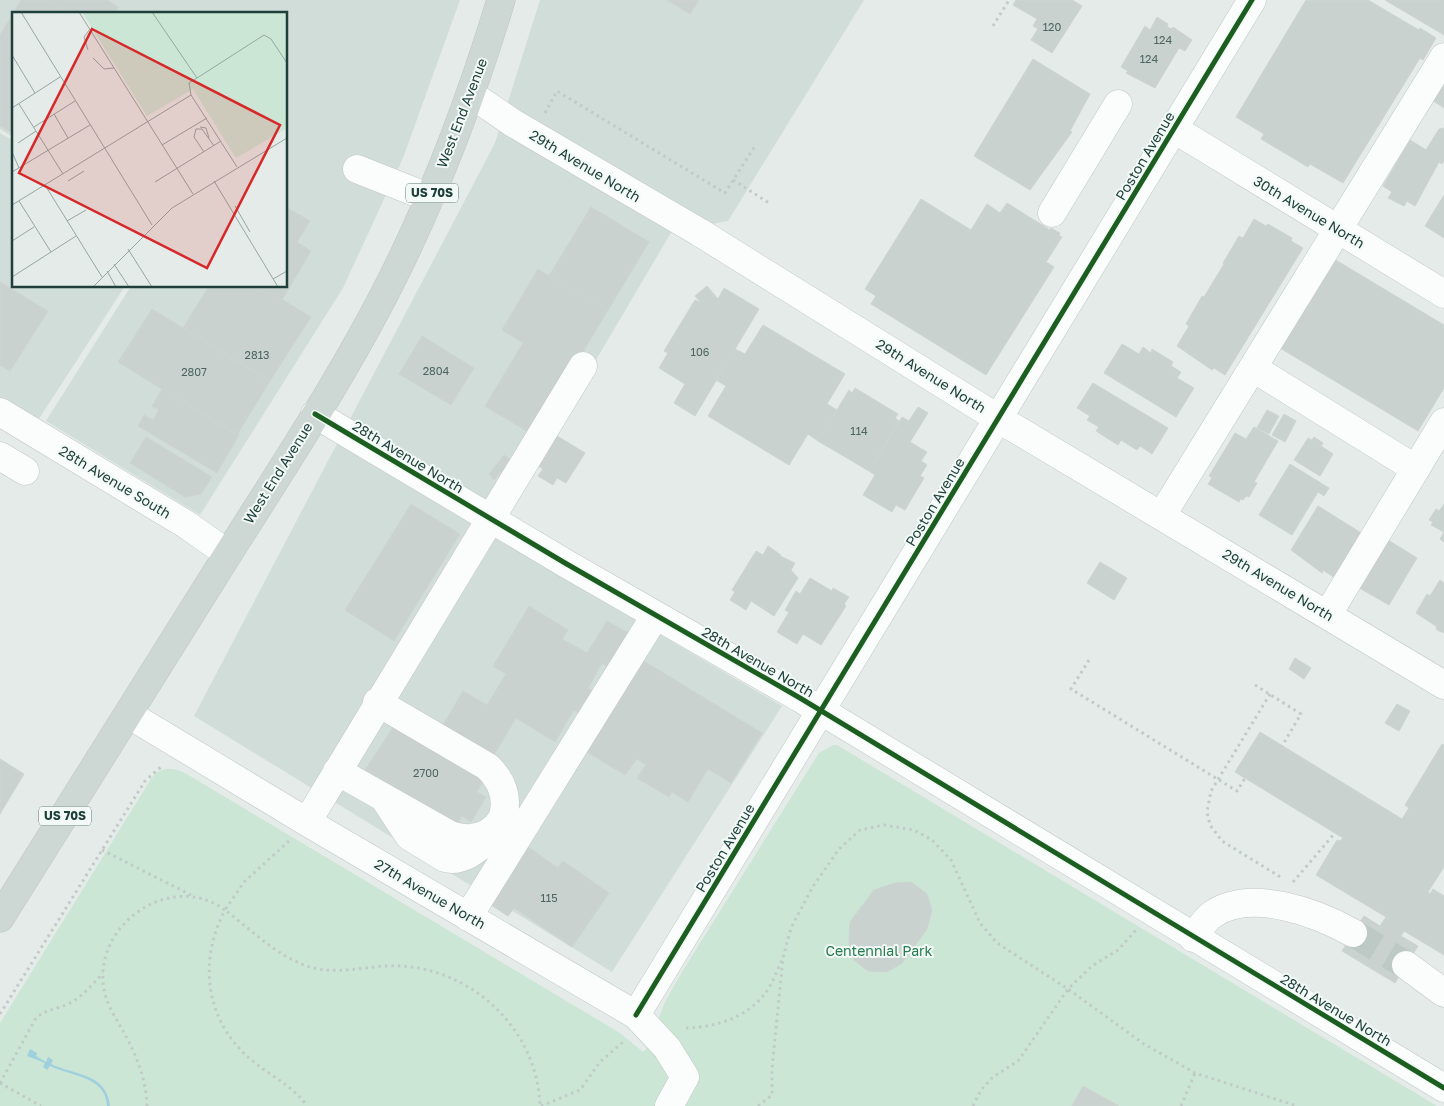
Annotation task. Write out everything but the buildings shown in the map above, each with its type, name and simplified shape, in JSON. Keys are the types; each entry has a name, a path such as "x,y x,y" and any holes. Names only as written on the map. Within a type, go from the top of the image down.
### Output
{"main road":[{"name":"West End Avenue","path":"0,918 315,414 376,309 430,198 472,95 501,0"}],"street":[{"name":"Poston Avenue","path":"636,1015 1174,129 1247,2"},
{"path":"1162,515 1444,57"},
{"name":"29th Avenue North","path":"472,95 513,123 699,232 999,419 1444,685"},
{"path":"1052,213 1118,104"},
{"name":"30th Avenue North","path":"1174,129 1444,294"},
{"path":"358,169 430,198"},
{"path":"301,829 583,366"},
{"path":"1253,368 1416,469"},
{"name":"28th Avenue South","path":"0,412 187,525 228,554"},
{"name":"28th Avenue North","path":"315,414 820,712 1444,1088"},
{"path":"1328,614 1444,422"},
{"path":"0,456 26,471"},
{"path":"468,917 487,886 507,825 655,616"},
{"path":"377,702 488,767 499,779 505,791 507,825"},
{"name":"27th Avenue North","path":"128,714 301,829 468,917 636,1015 657,1036 685,1077 669,1106"},
{"path":"337,771 450,835 462,839 485,836 507,825"},
{"path":"384,798 409,836 487,886"},
{"path":"444,858 455,859 476,849 507,825"},
{"path":"1193,938 1213,914 1236,905 1263,904 1295,897 1353,932"},
{"path":"1406,965 1444,993"}],"path":[{"path":"993,26 1009,0"},
{"path":"543,116 557,91 725,193 754,146"},
{"path":"733,180 770,203"},
{"path":"1089,660 1071,689 1237,791 1245,778"},
{"path":"1255,685 1302,714 1282,746"},
{"path":"1270,694 1210,791 1207,812 1210,825 1218,837 1295,897 1335,833"},
{"path":"0,1014 148,776 158,768 170,764"},
{"path":"102,850 194,896 208,900 225,910 274,949 313,967 337,970 383,965 418,967 449,976 468,987 495,1006 521,1039 534,1066 540,1106 580,1090 607,1055 630,1037 642,1047 671,1026 682,1029 706,1028 740,1015 764,996 783,958 799,910 839,849 860,830 884,825 895,825 922,834 946,854 959,875 980,923 992,938 1144,1044 1195,1073 1296,1106"},
{"path":"301,829 244,882 225,910 213,940 209,962 212,1002 225,1031 240,1050 256,1064 284,1083 307,1106"},
{"path":"148,1106 140,1067 104,990 103,973 105,959 113,937 134,914 150,904 167,899 194,896"},
{"path":"973,1106 988,1082 1018,1061 1068,990 1092,966 1125,943 1150,912"},
{"path":"758,1106 772,1096 772,1069 783,958"},
{"path":"41,1106 0,1083 36,1018 44,1012 74,1000 103,973"},
{"path":"1181,1106 1195,1073"}],"shaded area":[{"path":"0,0 460,0 403,158 343,288 200,515 46,421 130,288 288,288 288,12 12,12 12,137 0,129"},
{"path":"540,0 864,0 728,221 672,231 492,536 782,706 612,972 194,716 495,143"},
{"path":"0,133 12,140 12,288 124,288 31,431 0,412"}],"green space":[{"name":"Centennial Park","path":"833,745 837,745 1437,1106 0,1106 0,1023 151,779 155,774 164,769 174,769 190,776 620,1033 643,1052 648,1047 665,1002 682,972 819,753"}],"water":[{"path":"30,1049 37,1053 36,1056 46,1062 48,1057 53,1060 51,1064 96,1081 108,1095 110,1106 107,1106 105,1096 94,1083 86,1078 50,1066 47,1070 43,1067 45,1063 27,1056"}],"tunnel":[{"path":"1353,933 1406,965"}],"cycle path":[{"path":"636,1015 1252,0"},
{"path":"315,414 565,563 800,698 1444,1088"}]}
